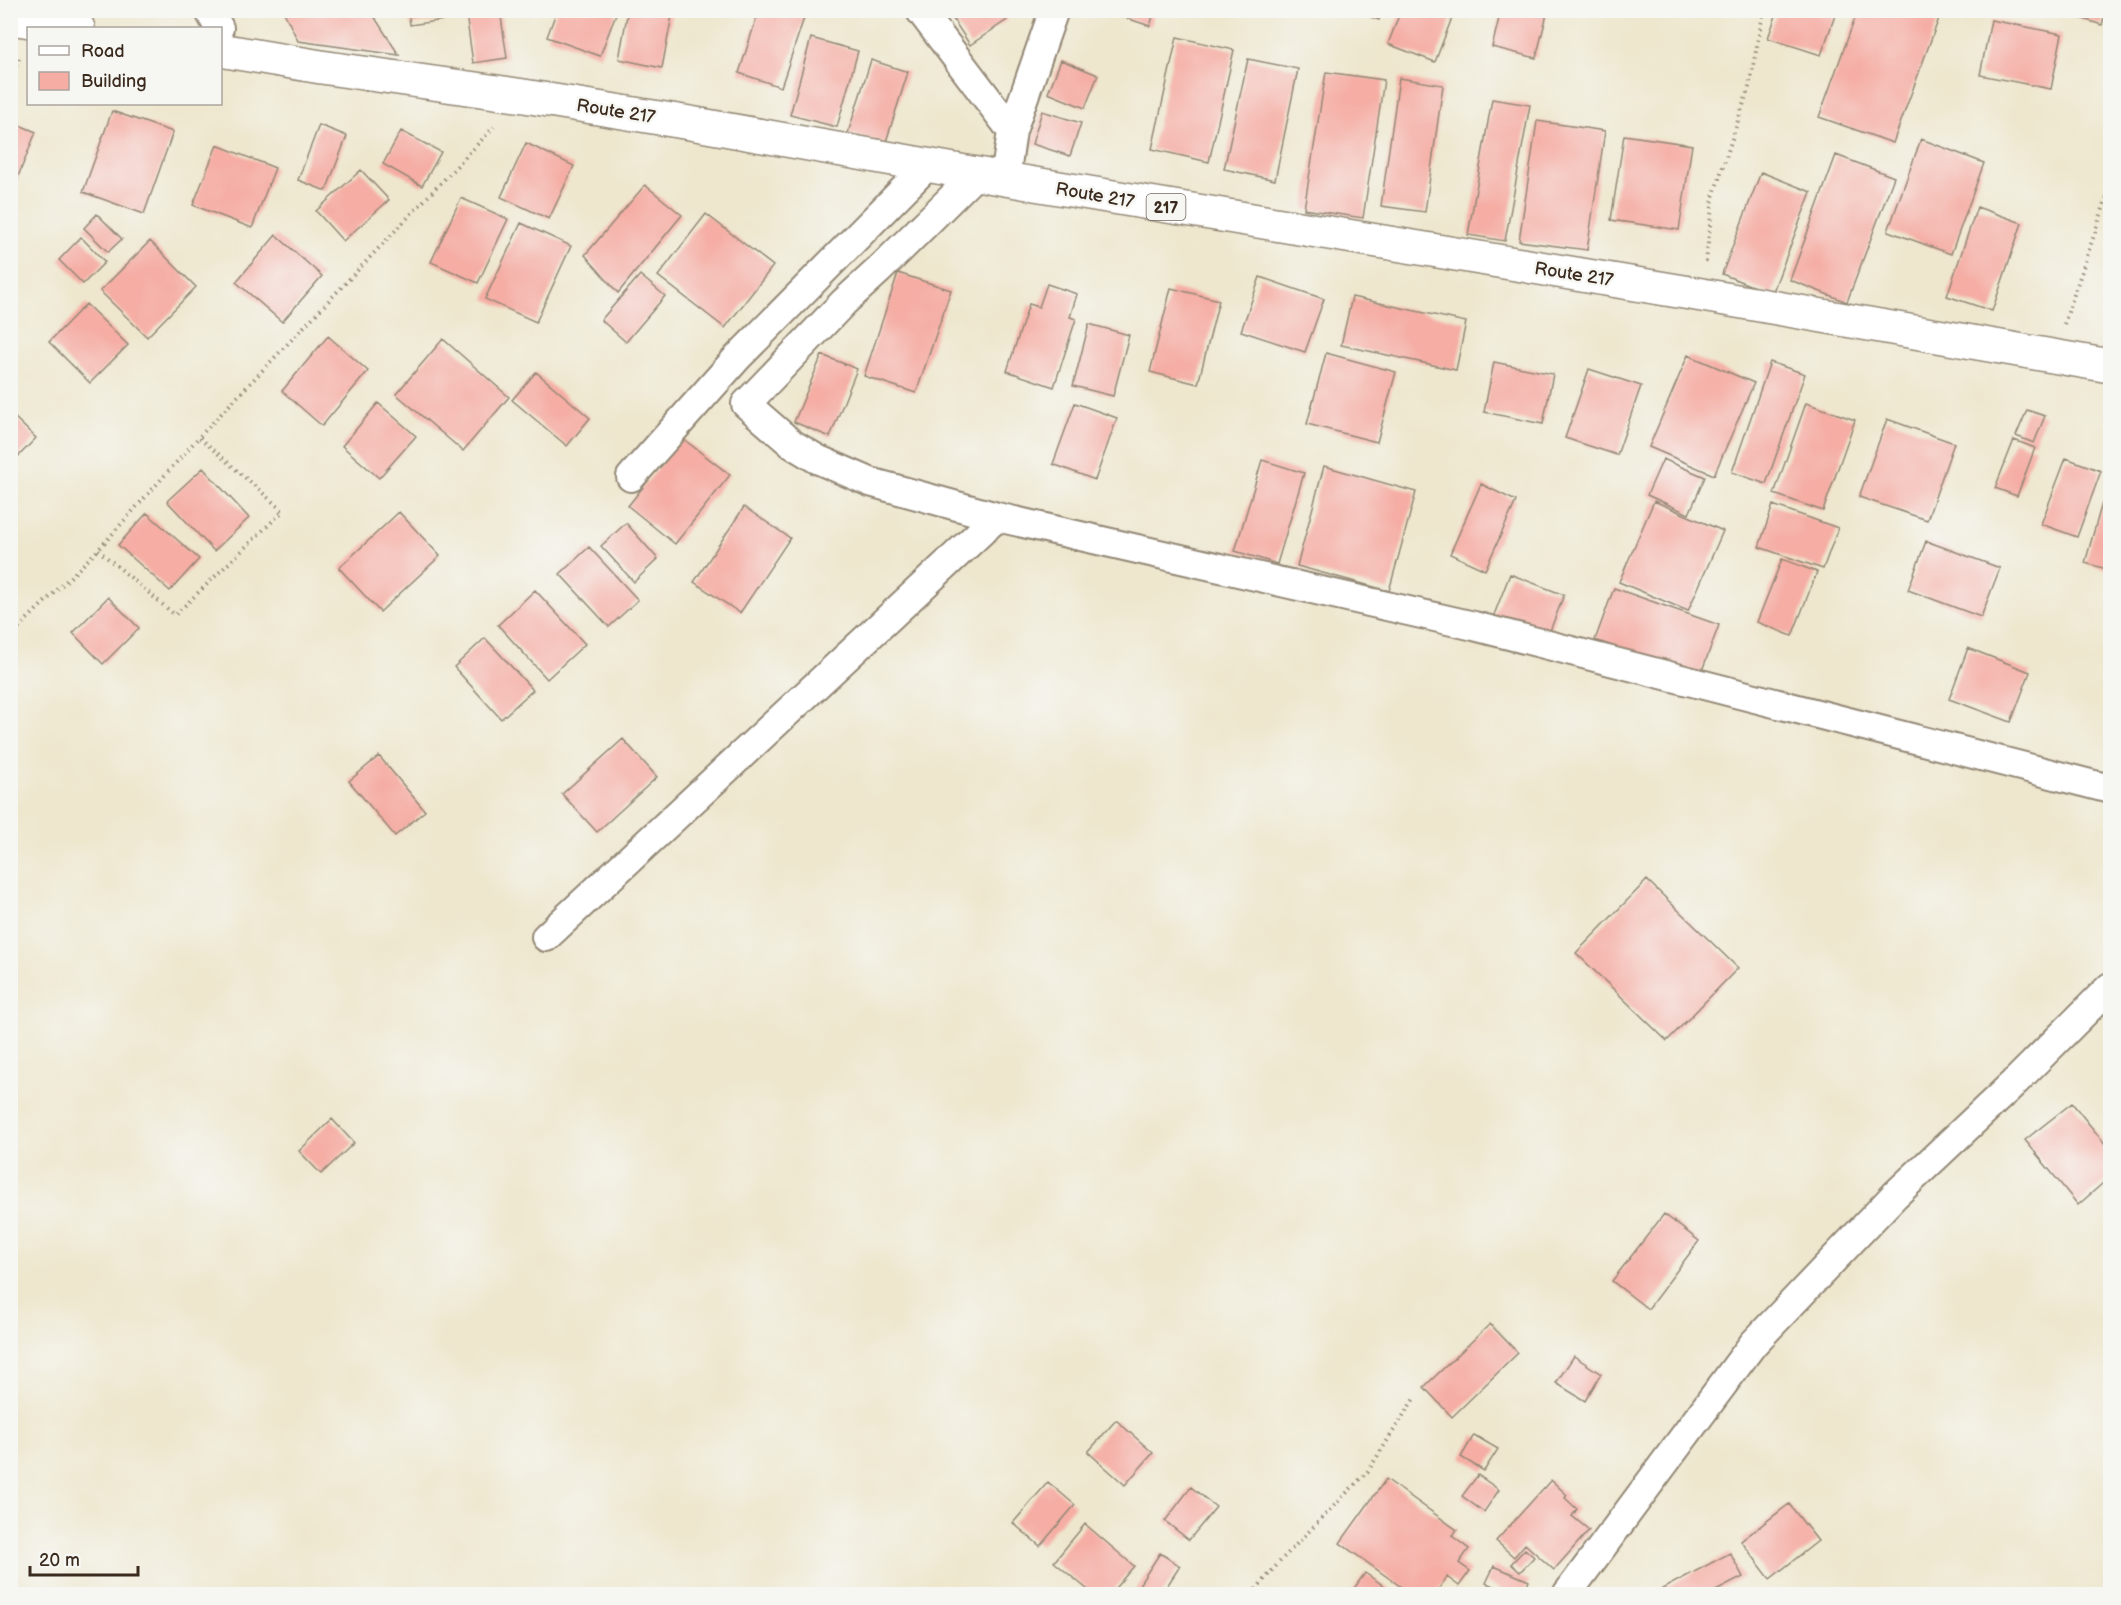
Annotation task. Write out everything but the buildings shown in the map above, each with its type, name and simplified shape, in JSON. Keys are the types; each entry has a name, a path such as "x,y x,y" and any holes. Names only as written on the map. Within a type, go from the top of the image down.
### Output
{"main road":[{"path":"10,18 71,27"},
{"name":"Route 217","path":"223,40 321,67 690,123 990,177 1702,295 2110,366"}],"street":[{"path":"209,10 217,27"},
{"path":"920,10 1012,131"},
{"path":"1053,11 1012,131 990,177 844,302 746,404 792,444 817,459 870,482 997,517 1474,626 2110,789"},
{"path":"631,477 737,358 928,165"},
{"path":"546,938 997,517"},
{"path":"1567,1594 1754,1344 1894,1195 2017,1080 2110,987"}],"path":[{"path":"1702,295 1713,197 1749,87 1764,10"},
{"path":"10,636 98,550 199,437 524,96"},
{"path":"2053,356 2110,188"},
{"path":"98,550 175,615 283,511 199,437"},
{"path":"1252,1594 1283,1558 1368,1471 1415,1397"}]}
